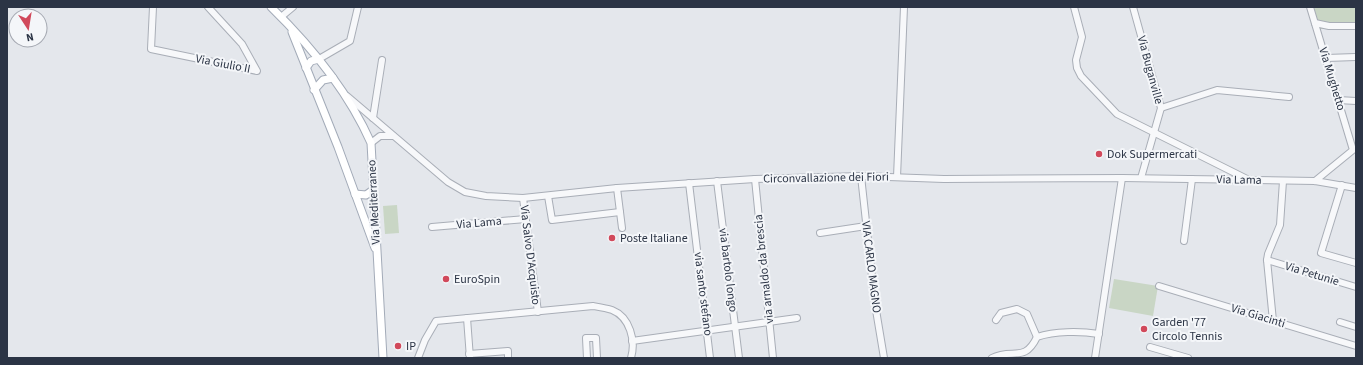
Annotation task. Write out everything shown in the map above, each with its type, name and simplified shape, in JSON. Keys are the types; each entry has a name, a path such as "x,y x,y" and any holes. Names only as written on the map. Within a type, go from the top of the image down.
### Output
{"main road":[{"path":"271,7 288,24"},
{"name":"Via Mediterraneo","path":"288,24 319,59 346,95 371,143 377,256"},
{"name":"Via Mediterraneo","path":"288,24 355,194 377,256"},
{"path":"306,68 311,61 319,59"},
{"path":"314,90 323,80 333,78"},
{"path":"355,194 366,194 373,190"},
{"path":"377,256 384,358"}],"street":[{"name":"Via Giulio II","path":"153,7 151,49 257,71 242,44 208,7"},
{"path":"281,17 293,7"},
{"path":"319,59 350,41 358,7"},
{"path":"897,177 904,7"},
{"path":"1074,7 1082,37 1076,65 1078,72 1117,114 1251,181"},
{"name":"Via Buganville","path":"1133,7 1161,108 1152,132 1141,178"},
{"name":"Via Mughetto","path":"1310,7 1353,150 1315,182"},
{"path":"1315,23 1330,26 1356,26"},
{"path":"1326,58 1356,56"},
{"path":"373,118 382,60"},
{"path":"1161,108 1217,90 1289,97"},
{"name":"Circonvallazione dei Fiori","path":"346,95 448,182 465,192 486,196 523,198 617,188 717,181 861,176 1122,178"},
{"path":"1338,100 1356,101"},
{"path":"371,143 380,136 393,136"},
{"name":"VIA CARLO MAGNO","path":"861,176 866,226 884,358"},
{"path":"1095,358 1122,178"},
{"name":"Via Lama","path":"1122,178 1315,182 1356,188"},
{"name":"via arnaldo da brescia","path":"755,179 773,358"},
{"path":"1184,241 1192,179"},
{"name":"via bartolo longo","path":"717,181 739,358"},
{"path":"1273,320 1268,254 1280,225 1283,181"},
{"name":"via santo stefano","path":"689,183 708,330 710,358"},
{"path":"1342,185 1321,253 1356,263"},
{"path":"617,188 622,228"},
{"path":"548,196 552,220 620,212"},
{"name":"Via Salvo D'Acquisto","path":"523,198 538,312"},
{"name":"Via Lama","path":"432,227 526,219"},
{"path":"820,233 866,226"},
{"name":"Via Petunie","path":"1268,260 1356,287"},
{"name":"Via Giacinti","path":"1159,286 1356,346"},
{"name":"Via Salvo D'Acquisto","path":"418,358 425,340 436,321 593,306 612,310 625,320 631,332 634,348 631,358"},
{"path":"992,358 1026,352 1031,349 1036,337 1027,314 1016,309 1001,313 996,320"},
{"path":"466,318 470,356 508,351 508,358"},
{"path":"632,341 797,318"},
{"path":"1340,322 1356,327"},
{"path":"1036,337 1072,332 1099,334"},
{"path":"587,358 586,338 596,338 597,358"},
{"path":"1150,346 1188,358"}],"green space":[{"path":"1314,7 1356,7 1356,29 1319,29"},
{"path":"397,205 399,233 385,234 383,206"},
{"path":"1114,279 1158,286 1153,316 1109,308"}],"place":[{"name":"Dok Supermercati","path":"1099,154"},
{"name":"Poste Italiane","path":"612,238"},
{"name":"EuroSpin","path":"446,279"},
{"name":"Garden '77 Circolo Tennis","path":"1144,329"},
{"name":"IP","path":"398,346"}]}
